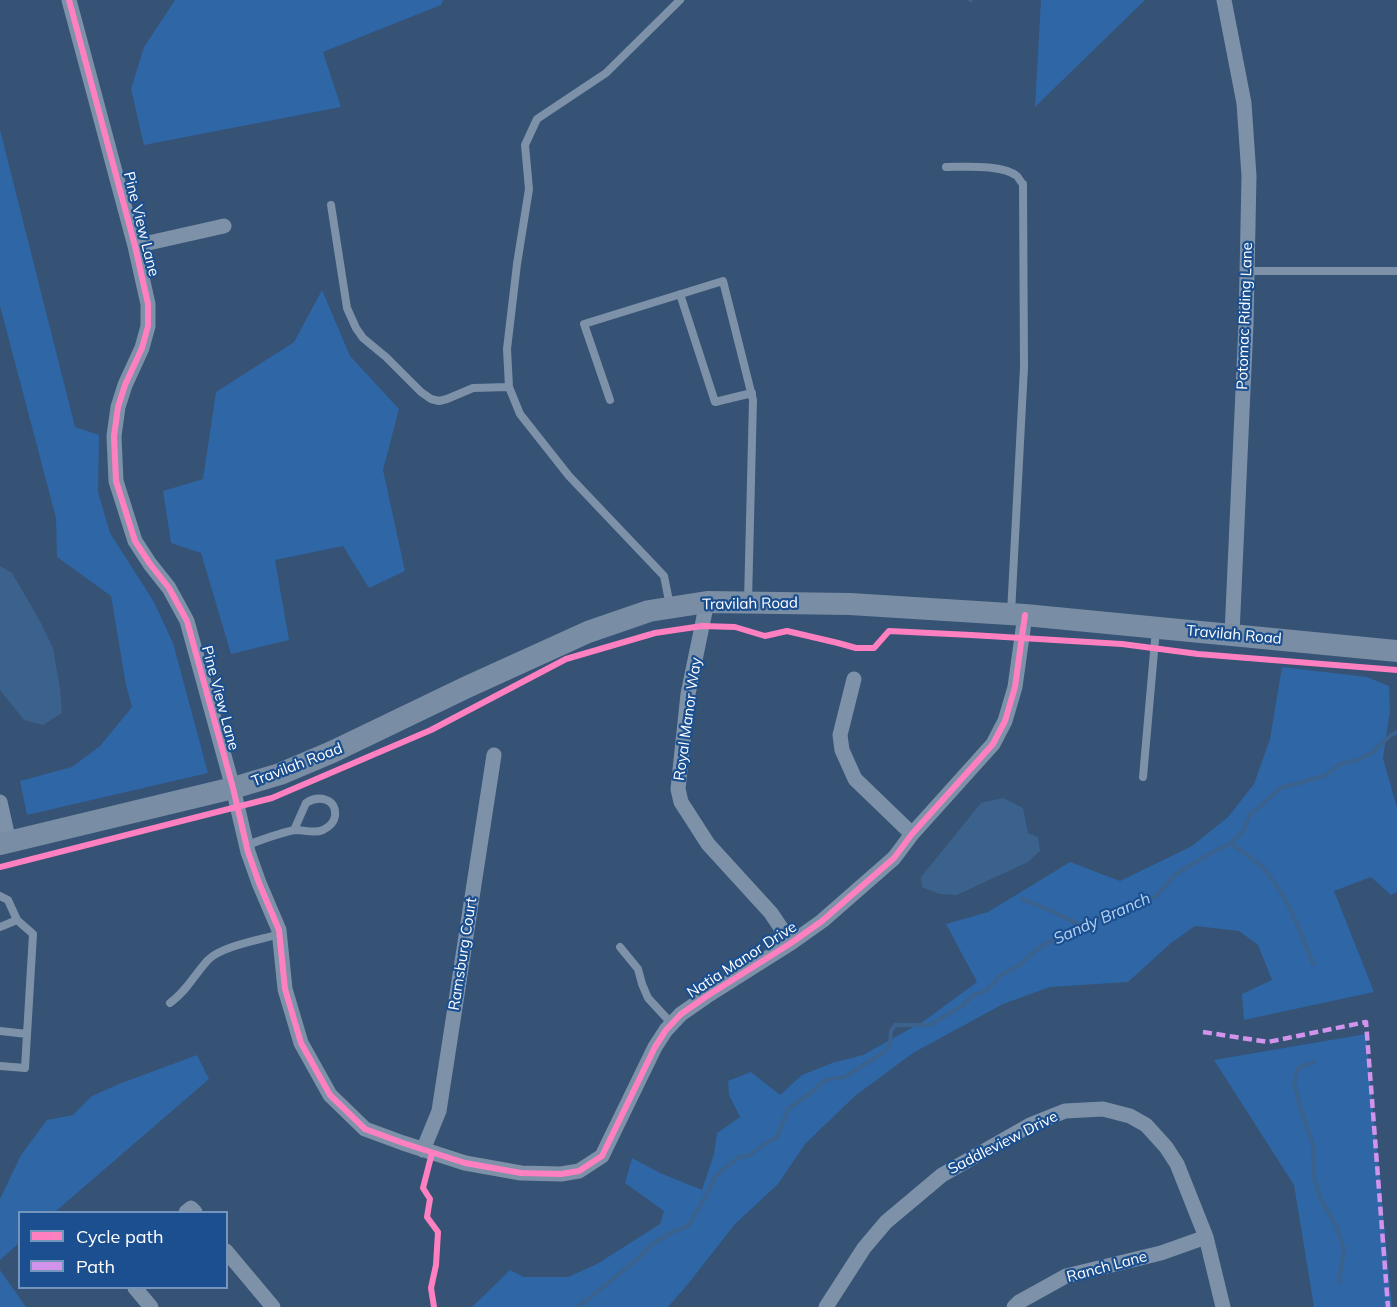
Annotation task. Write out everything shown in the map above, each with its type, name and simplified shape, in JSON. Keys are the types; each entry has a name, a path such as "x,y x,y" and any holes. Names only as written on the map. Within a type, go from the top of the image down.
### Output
{"main road":[{"name":"Travilah Road","path":"4,843 233,788 280,774 588,632 649,611 707,602 850,604 1018,615 1397,651"}],"street":[{"name":"Pine View Lane","path":"69,0 135,246 148,304 148,326 142,348 125,385 118,407 114,436 116,481 135,541 169,588 187,621 233,788"},
{"name":"Potomac Riding Lane","path":"1224,0 1244,103 1249,176 1246,324 1232,634"},
{"path":"135,246 224,226"},
{"name":"Royal Manor Way","path":"707,602 688,694 678,789 681,802 708,844 771,913 790,943"},
{"name":"Natia Manor Drive","path":"233,788 259,883 280,934 285,988 301,1043 330,1095 365,1129 465,1163 522,1173 561,1174 579,1171 602,1156 655,1047 681,1014 822,921 894,858 912,834 993,744 1005,721 1015,687 1018,615"},
{"path":"854,679 840,735 842,750 855,779 912,834"},
{"name":"Ramsburg Court","path":"423,1150 439,1111 494,755"},
{"path":"0,802 4,843"},
{"name":"Saddleview Drive","path":"826,1307 864,1248 886,1222 942,1174 1030,1125 1065,1111 1102,1109 1130,1116 1146,1125 1166,1147 1177,1164 1206,1237 1223,1307"},
{"name":"Ranch Lane","path":"1014,1307 1066,1276 1161,1253 1206,1237"},
{"path":"228,1253 273,1307"},
{"path":"137,1289 151,1307"}],"lane":[{"path":"670,608 664,576 569,476 520,414 509,387 507,349 529,189 525,146 537,119 606,73 680,0"},
{"path":"946,167 989,167 1017,176 1023,184 1024,367 1018,615"},
{"path":"331,205 347,308 363,338 431,399 439,401 447,399 473,388 509,387"},
{"path":"1247,271 1397,271"},
{"path":"610,400 584,324 723,281 753,400 748,603"},
{"path":"680,294 714,402 752,393"},
{"path":"1143,777 1156,627"},
{"path":"247,845 294,830 320,831 327,828 333,822 335,815 331,802 317,798 306,803 294,830"},
{"path":"0,896 8,900 17,920 33,934 25,1068 0,1066"},
{"path":"0,927 17,920"},
{"path":"170,1003 184,992 215,955 224,950 280,934"},
{"path":"620,947 638,969 648,998 672,1024"},
{"path":"0,1031 27,1034"}],"shaded area":[{"path":"175,0 443,0 441,5 323,52 341,107 144,145 131,89 144,47"},
{"path":"1041,0 1145,0 1035,107"},
{"path":"0,130 75,427 99,435 98,492 110,533 154,602 173,643 208,773 27,815 20,781 72,767 100,746 132,707 126,685 111,596 57,557 56,518 0,306"},
{"path":"322,290 350,356 399,409 383,470 405,571 369,588 343,546 275,560 289,640 231,654 201,553 171,543 163,491 203,479 216,392 294,342"},
{"path":"0,566 12,573 53,648 62,713 43,725 24,720 0,690"},
{"path":"1282,667 1367,677 1389,686 1390,711 1383,758 1397,808 1397,892 1391,895 1371,877 1334,891 1374,992 1244,1020 1242,994 1272,980 1258,945 1239,931 1195,926 1171,943 1128,982 1050,987 1003,1004 913,1053 855,1096 805,1144 778,1184 735,1224 668,1307 472,1307 510,1270 524,1277 568,1277 597,1264 660,1224 664,1211 625,1183 632,1158 660,1173 702,1190 714,1154 717,1133 740,1117 729,1095 728,1081 751,1072 780,1095 802,1075 832,1063 863,1055 924,1021 977,982 946,924 988,912 1070,862 1120,881 1192,846 1228,817 1254,784 1270,739"},
{"path":"1003,798 1023,808 1028,833 1038,837 1040,851 1028,862 957,895 939,894 922,887 921,877 981,803"},
{"path":"1366,1034 1392,1307 1314,1307 1294,1185 1214,1060"},
{"path":"197,1055 209,1079 56,1211 18,1211 18,1244 0,1260 0,1199 21,1155 47,1120 73,1115 92,1096"},
{"path":"0,1270 26,1307 0,1307"}],"waterway":[{"name":"Sandy Branch","path":"578,1307 654,1243 688,1226 715,1176 739,1157 749,1156 777,1137 788,1109 825,1080 845,1077 884,1052 890,1044 891,1031 895,1025 930,1025 962,1006 974,995 986,991 1000,976 1021,964 1036,950 1062,934 1078,931 1101,917 1156,896 1176,874 1231,843 1243,831 1250,815 1280,788 1324,776 1340,764 1358,760 1373,752 1397,732"},
{"path":"1231,843 1260,865 1280,890 1293,914 1313,964"},
{"path":"1022,899 1084,927"},
{"path":"1314,1062 1298,1068 1294,1082 1313,1145 1314,1177 1320,1197 1337,1228 1344,1250 1339,1282"}],"marked path":[{"path":"1203,1032 1268,1042 1366,1022 1388,1307"}],"cycle path":[{"path":"69,0 135,246 148,304 148,326 142,348 125,385 118,407 114,436 116,481 135,541 169,588 187,621 233,788 248,852 279,930 285,989 301,1043 330,1095 365,1129 465,1163 521,1173 561,1174 579,1171 602,1156 655,1047 666,1030 681,1014 822,921 894,858 912,834 993,744 1005,721 1015,687 1025,615"},
{"path":"0,867 272,798 431,730 566,659 655,633 702,626 735,627 765,636 787,631 856,648 874,648 889,631 1122,644 1198,654 1397,670"},
{"path":"432,1153 423,1188 430,1199 427,1217 438,1232 436,1265 431,1288 434,1307"}]}
